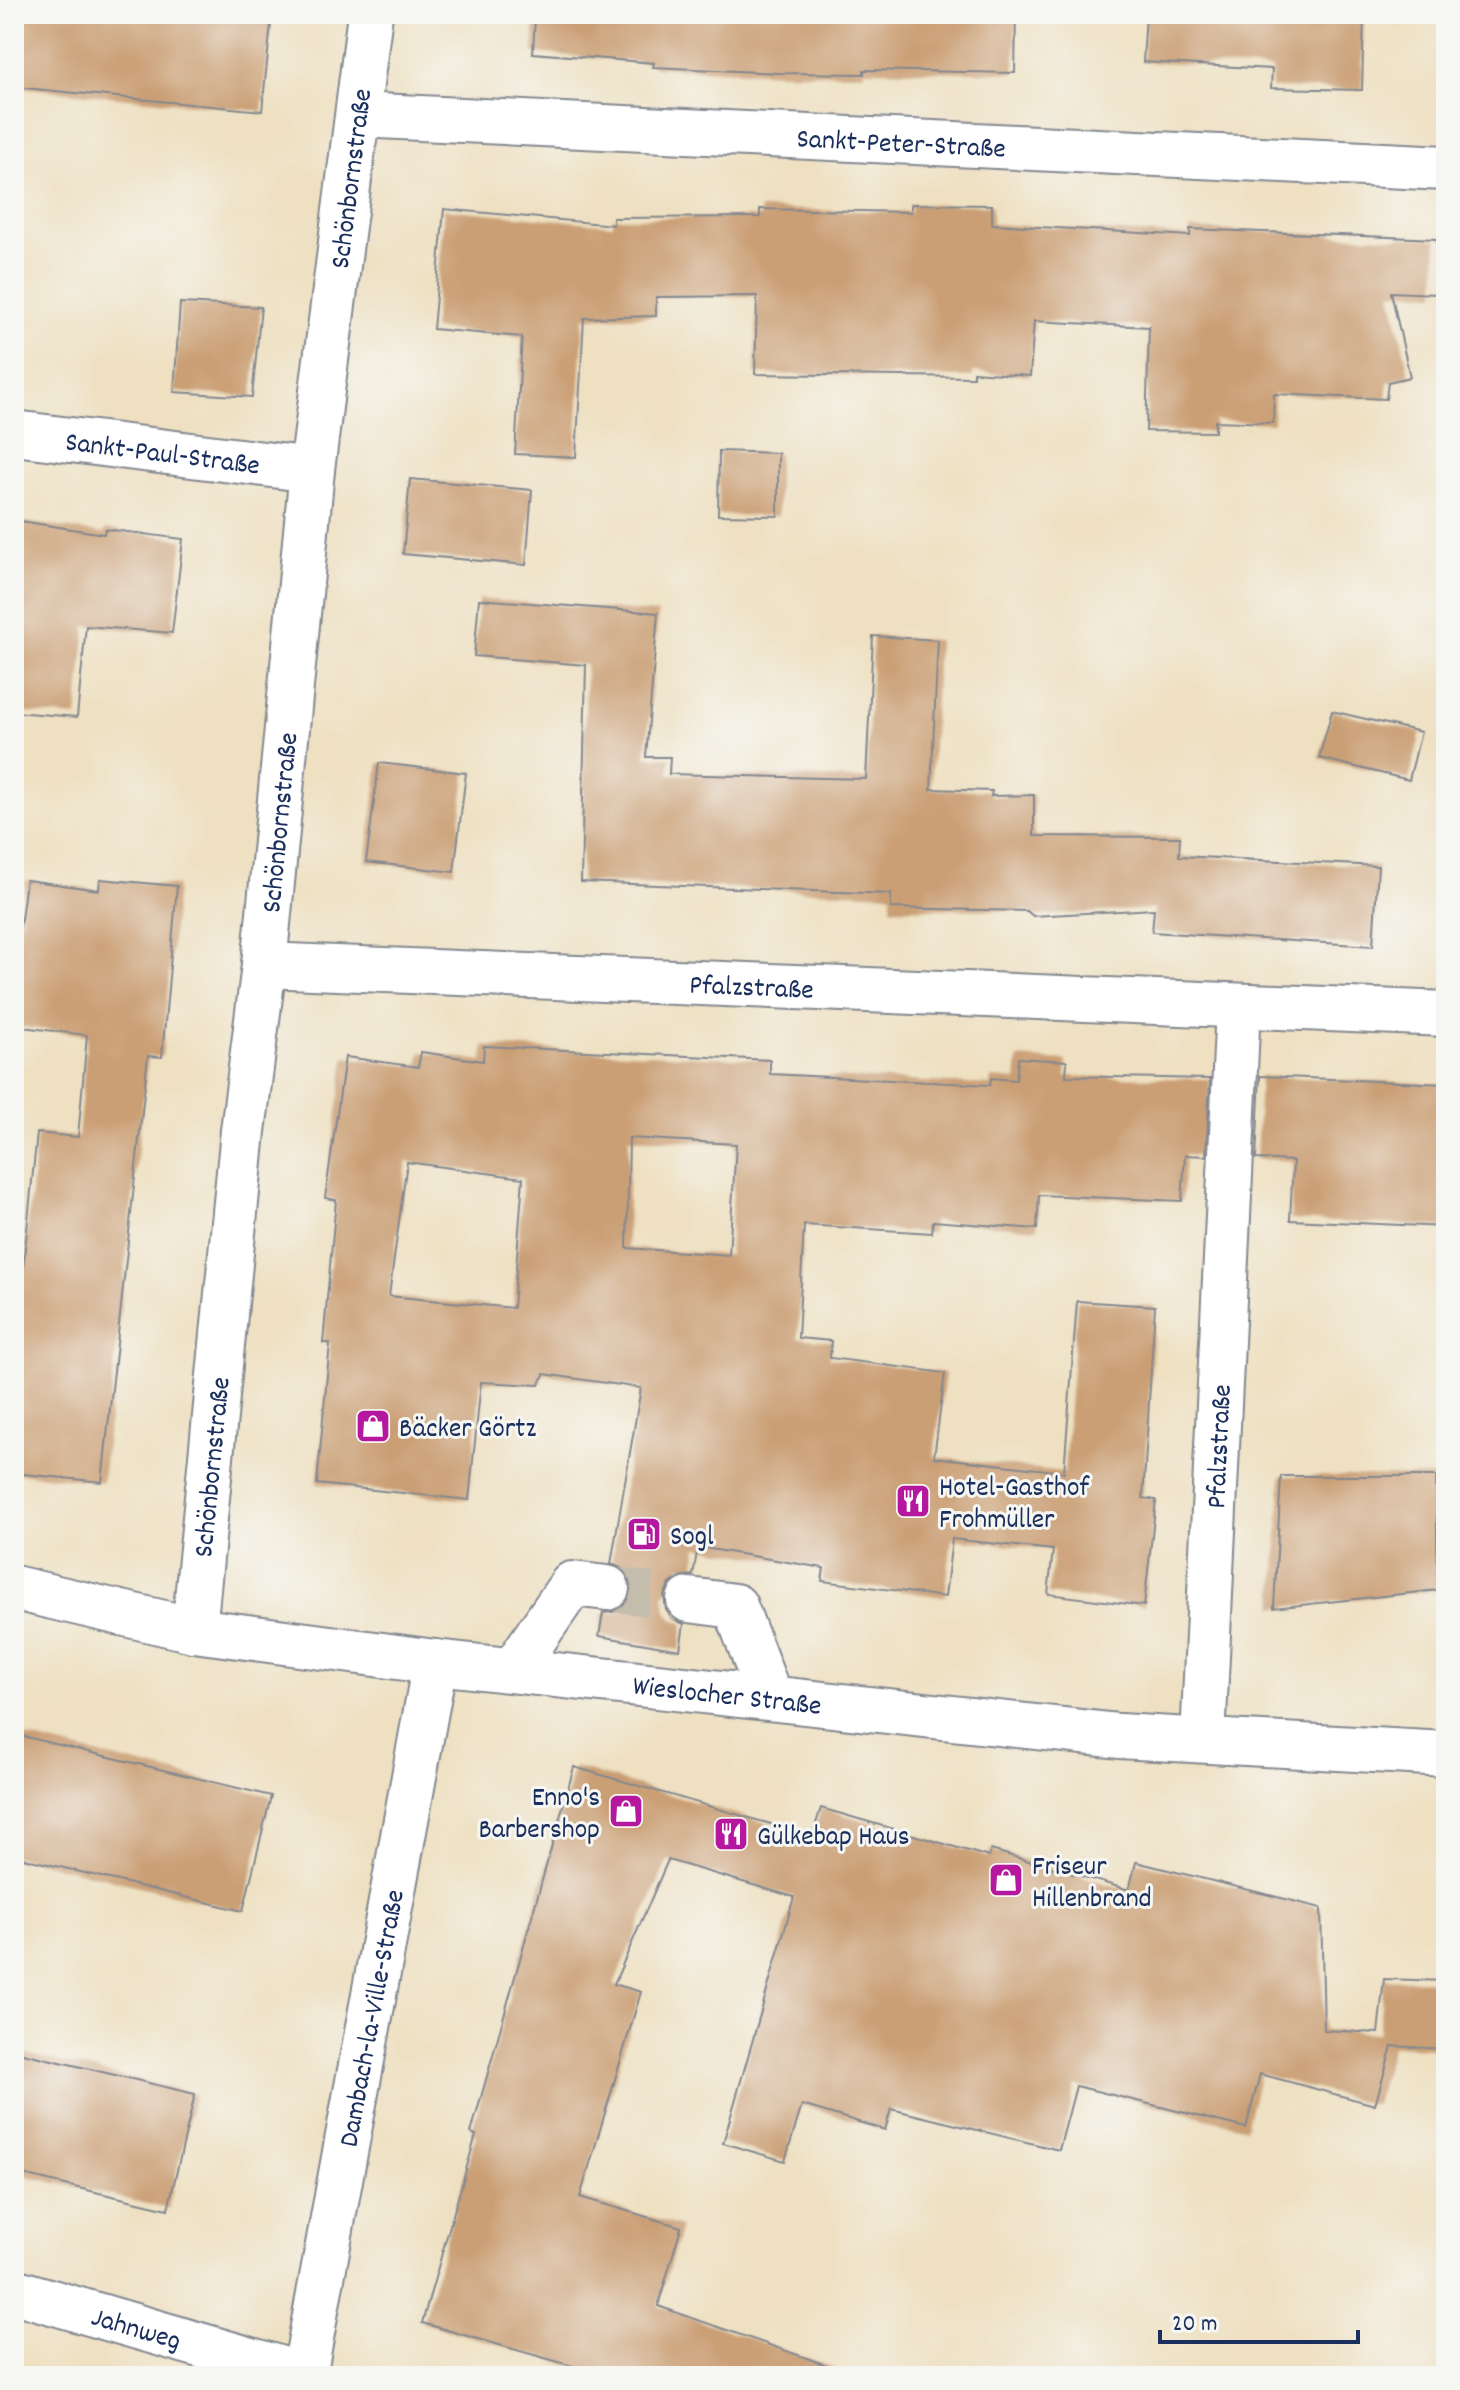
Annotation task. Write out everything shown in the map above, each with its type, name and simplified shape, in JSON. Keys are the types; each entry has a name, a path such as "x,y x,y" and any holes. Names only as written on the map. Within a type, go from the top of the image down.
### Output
{"street":[{"name":"Schönbornstraße","path":"194,1630 312,470 370,14"},
{"name":"Sankt-Peter-Straße","path":"358,115 1446,168"},
{"name":"Sankt-Paul-Straße","path":"14,433 312,470"},
{"name":"Pfalzstraße","path":"264,965 1446,1014"},
{"name":"Pfalzstraße","path":"1203,1740 1238,1007"},
{"path":"513,1670 572,1584 607,1588"},
{"name":"Wieslocher Straße","path":"14,1588 194,1630 435,1662 1119,1736 1446,1754"},
{"path":"689,1600 735,1606 770,1698"},
{"name":"Dambach-la-Ville-Straße","path":"305,2376 435,1662"},
{"name":"Jahnweg","path":"14,2291 305,2376"}],"building":[{"path":"14,14 272,14 262,111 14,87"},
{"path":"535,14 1016,14 1015,73 864,70 864,74 780,73 653,67 654,63 533,53"},
{"path":"1146,14 1364,14 1362,90 1271,88 1272,69 1143,62"},
{"path":"911,204 992,205 992,224 1190,236 1190,229 1437,239 1436,294 1391,292 1410,377 1388,382 1386,399 1274,394 1273,423 1215,421 1215,432 1146,431 1149,327 1034,321 1030,376 973,372 973,377 755,374 757,296 656,297 656,316 584,318 576,457 515,454 522,337 433,329 444,209 613,225 613,218 760,217 760,209 911,212"},
{"path":"180,303 261,307 252,397 174,392"},
{"path":"719,451 778,453 778,516 718,515"},
{"path":"410,479 532,490 526,565 403,554"},
{"path":"14,520 104,534 105,529 183,539 172,633 86,626 77,717 14,712"},
{"path":"479,599 658,613 646,757 670,757 669,774 866,779 873,636 938,640 931,789 992,791 991,796 1034,795 1034,836 1180,837 1179,856 1378,866 1373,946 1152,932 1154,909 1033,916 1027,911 891,908 891,894 581,882 586,665 474,656"},
{"path":"1332,711 1421,732 1409,780 1319,758"},
{"path":"379,763 466,773 454,872 366,862"},
{"path":"100,879 177,886 162,1057 148,1056 102,1482 14,1473 14,1356 37,1133 78,1137 87,1035 14,1026 14,975 26,880 99,890"},
{"path":"484,1046 770,1060 770,1074 990,1085 991,1078 1016,1080 1018,1058 1067,1061 1066,1076 1210,1079 1206,1156 1185,1155 1182,1201 1039,1195 1037,1229 933,1221 932,1233 804,1225 798,1338 831,1341 830,1358 945,1373 934,1457 1064,1472 1077,1301 1155,1306 1143,1498 1156,1500 1144,1606 1048,1594 1053,1550 952,1539 945,1597 822,1581 824,1568 698,1547 693,1575 679,1577 669,1585 664,1596 666,1610 673,1619 684,1624 680,1650 599,1636 603,1613 618,1611 632,1592 630,1577 611,1564 641,1388 544,1374 539,1385 481,1382 469,1500 317,1484 330,1343 323,1343 336,1200 325,1198 345,1057 418,1067 421,1052 483,1061","holes":["629,1138 736,1144 729,1255 627,1248","407,1162 523,1178 513,1308 389,1296"]},
{"path":"1260,1076 1446,1084 1446,1227 1290,1220 1293,1161 1256,1159"},
{"path":"1281,1476 1436,1476 1438,1590 1274,1608"},
{"path":"14,1734 271,1796 243,1911 14,1856"},
{"path":"574,1767 812,1836 821,1808 989,1857 991,1850 1129,1890 1136,1862 1321,1908 1324,2030 1378,2033 1384,1979 1446,1981 1446,2049 1392,2046 1375,2105 1260,2074 1246,2128 1076,2086 1059,2150 891,2109 885,2130 802,2105 785,2161 723,2143 794,1897 668,1860 614,1984 641,1992 580,2197 681,2227 658,2306 835,2368 833,2376 608,2376 422,2323 476,2135 471,2133"},
{"path":"14,2051 195,2094 168,2209 14,2173"}],"tunnel":[{"path":"607,1588 689,1600"}],"place":[{"name":"Bäcker Görtz","path":"373,1426"},
{"name":"Hotel-Gasthof Frohmüller","path":"913,1501"},
{"name":"Sogl","path":"644,1534"},
{"name":"Enno's Barbershop","path":"626,1811"},
{"name":"Gülkebap Haus","path":"731,1834"},
{"name":"Friseur Hillenbrand","path":"1006,1880"}]}
